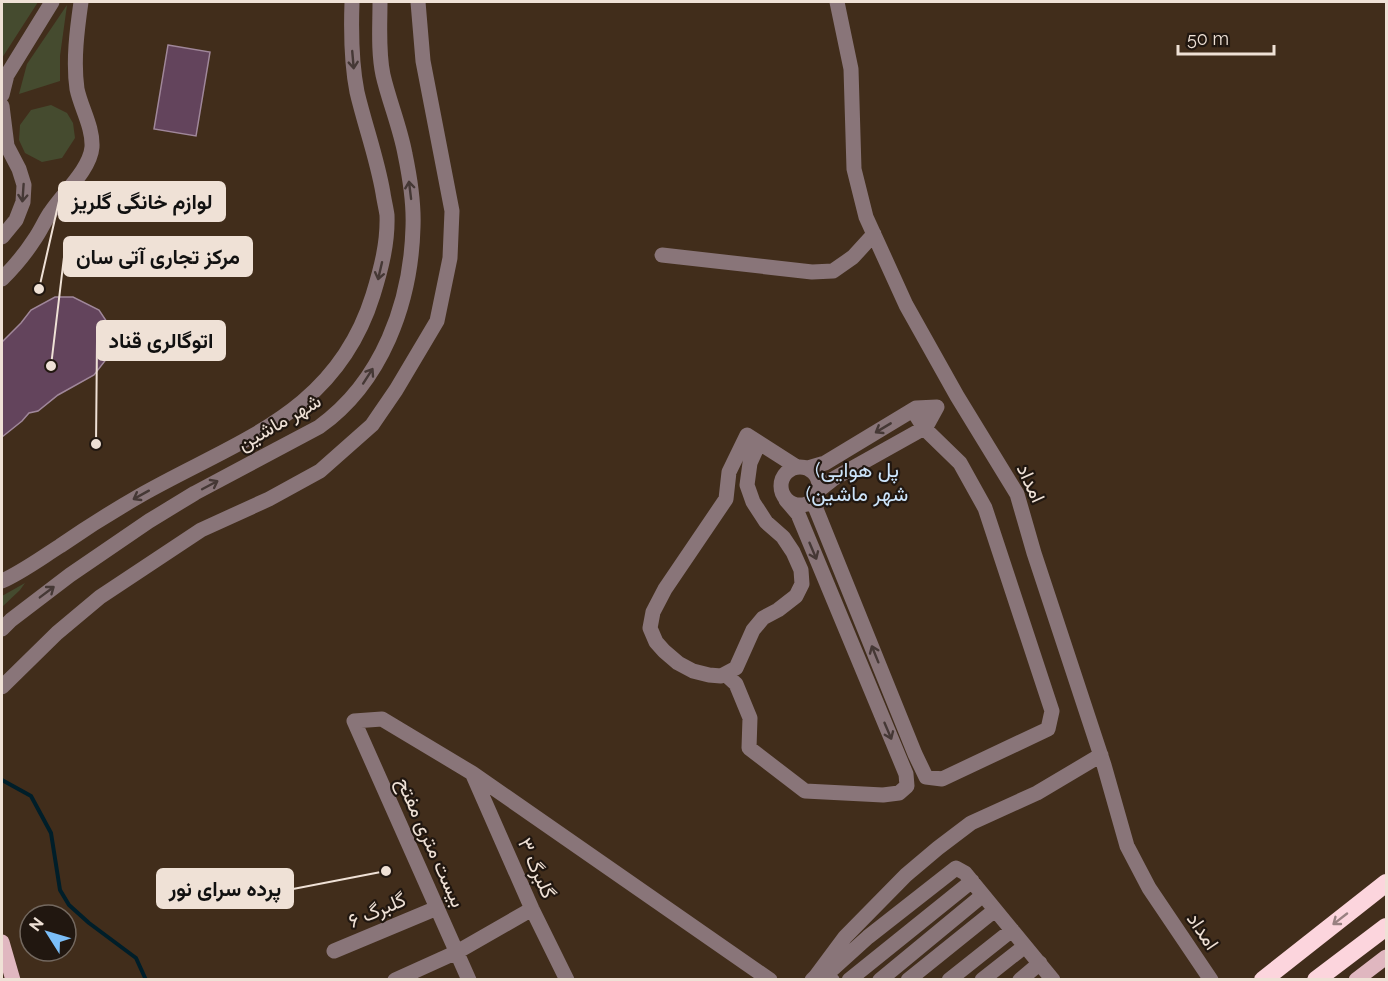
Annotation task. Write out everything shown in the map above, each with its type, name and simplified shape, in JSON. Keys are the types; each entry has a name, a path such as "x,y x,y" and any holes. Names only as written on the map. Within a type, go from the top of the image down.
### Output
{"highway":[{"path":"1263,980 1386,883"},
{"path":"1316,980 1386,927"}],"main road":[{"path":"2,942 13,980"},
{"path":"1356,980 1386,957"}],"street":[{"path":"2,95 7,75 52,2"},
{"path":"2,279 34,240 51,212 82,170 92,147 90,131 77,88 76,61 81,2"},
{"name":"شهر ماشین","path":"2,581 140,495 265,430 309,397 330,376 348,351 366,319 378,281 385,249 387,215 380,176 357,91 351,30 352,2"},
{"name":"شهر ماشین","path":"2,629 70,575 149,521 195,493 319,427 334,416 366,380 381,355 394,326 410,262 413,226 405,154 383,74 380,2"},
{"path":"2,687 57,633 100,597 201,530 269,499 320,471 372,425 396,390 437,321 450,258 452,211 423,61 417,2"},
{"name":"امداد","path":"837,2 851,69 854,169 866,217 906,305 957,396 1017,494 1034,553 1101,755 1127,846 1149,888 1211,980"},
{"path":"2,106 4,144 19,169 24,185 22,202 16,220 2,237"},
{"path":"662,255 812,272 833,271 853,257 874,234"},
{"path":"786,500 804,505 815,499 833,479 924,428 936,408 957,396"},
{"path":"725,674 735,684 750,718 749,748 805,791 884,795 899,793 907,786 906,774 798,514 786,500 781,489 786,472 825,463 916,408 936,408"},
{"path":"759,443 750,463 747,485 753,502 766,522 783,537 801,570 802,584 796,596 763,618 753,630 735,668 722,676 693,671 678,663 656,642 650,628 653,612 665,589 726,498 729,472 747,435 814,472 818,477 820,484 816,509 926,777 942,779 1048,729 1052,711 985,508 960,463 924,428 913,410"},
{"name":"بیست متری مفتح","path":"469,980 354,721 382,719 472,773"},
{"path":"812,980 845,937 906,875 938,848 971,823 1037,793 1101,755"},
{"path":"906,774 915,777 922,767"},
{"path":"472,773 770,980"},
{"name":"گلبرگ ۳","path":"472,773 532,909 567,980"},
{"path":"832,980 826,975 868,937 956,868 972,881 1053,980"},
{"path":"849,980 972,881"},
{"path":"879,980 983,895"},
{"name":"گلبرگ ۶","path":"334,951 437,908"},
{"path":"395,980 457,952 532,909"},
{"path":"908,980 995,910"},
{"path":"949,980 1012,930"},
{"path":"982,980 1025,946"},
{"path":"1020,980 1040,963"}],"green space":[{"path":"2,2 38,2 2,58"},
{"path":"67,5 60,56 60,81 19,94 27,64"},
{"path":"51,105 67,113 73,123 75,138 62,158 42,162 25,153 19,140 20,125 31,110"},
{"path":"25,583 20,590 2,607 2,596"}],"building":[{"path":"168,45 210,52 196,136 154,129"},
{"path":"55,297 73,297 99,310 109,325 114,340 108,357 94,375 58,395 38,411 29,413 2,437 2,342 31,310"}],"waterway":[{"path":"2,780 31,796 51,833 60,890 69,905 136,958 146,980"}],"place":[{"name":"لوازم خانگی گلریز","path":"39,289"},
{"name":"مرکز تجاری آتی سان","path":"51,366"},
{"name":"اتوگالری قناد","path":"96,444"},
{"name":"پرده سرای نور","path":"386,871"}],"district":[{"name":"(پل هوایی (شهر ماشین","path":"857,481"}]}
